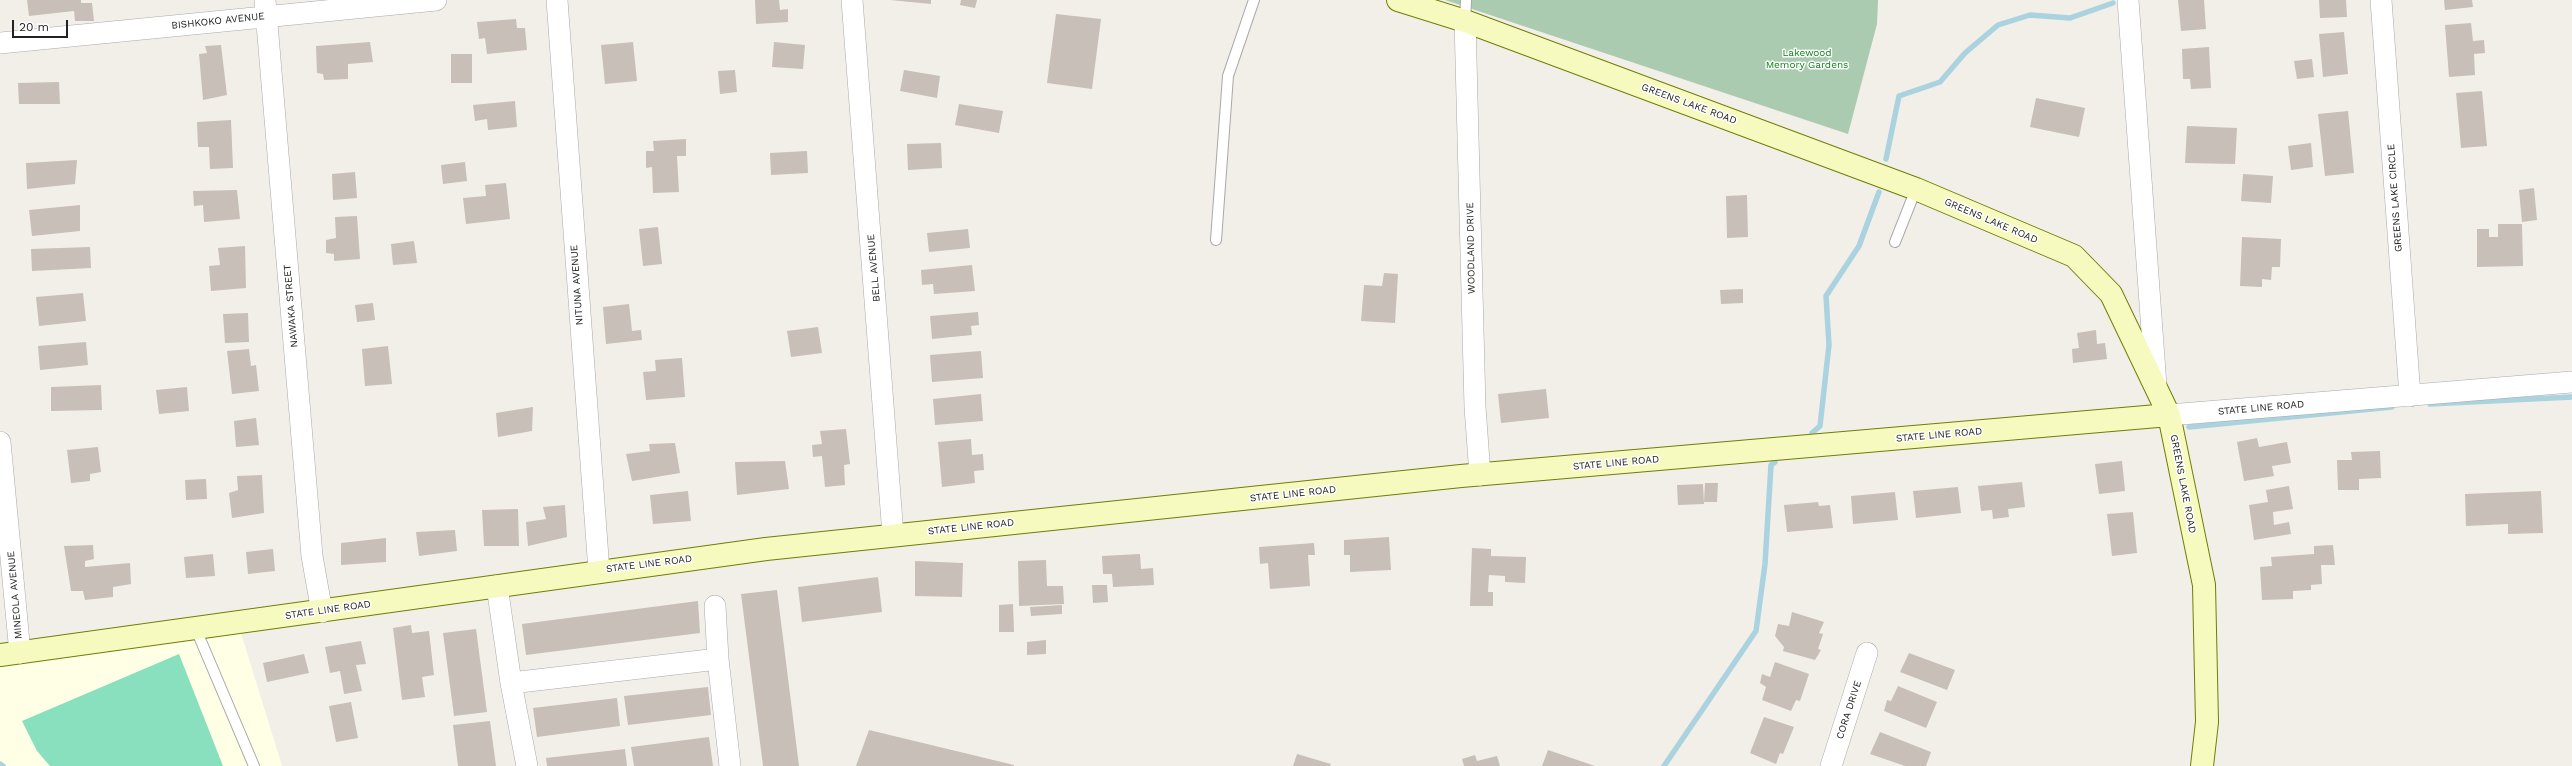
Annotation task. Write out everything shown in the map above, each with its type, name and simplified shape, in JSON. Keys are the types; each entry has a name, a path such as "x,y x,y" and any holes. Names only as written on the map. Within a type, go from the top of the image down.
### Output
{"street":[{"name":"BISHKOKO AVENUE","path":"0,43 266,8 436,0"},
{"name":"NITUNA AVENUE","path":"557,0 599,571"},
{"name":"BELL AVENUE","path":"852,0 893,535"},
{"path":"2128,0 2156,386"},
{"name":"GREENS LAKE CIRCLE","path":"2381,0 2410,396"},
{"name":"GREENS LAKE ROAD","path":"1405,1 1466,11 1916,188 2074,256 2111,294 2169,415 2204,585 2207,722 2202,766"},
{"name":"NAWAKA STREET","path":"266,8 312,556 322,612"},
{"name":"WOODLAND DRIVE","path":"1466,11 1475,407 1480,475"},
{"name":"STATE LINE ROAD","path":"10,654 195,627 322,612 599,571 893,535 1480,475 2169,415 2572,382"},
{"name":"MINEOLA AVENUE","path":"0,442 10,654"},
{"path":"497,586 511,683 527,766"},
{"path":"715,606 718,659 730,766"},
{"name":"CORA DRIVE","path":"1831,766 1867,653"},
{"path":"511,683 718,659"}],"lane":[{"path":"1216,240 1228,76 1254,0"},
{"path":"1895,242 1916,188"},
{"path":"195,627 254,766"}],"shaded area":[{"path":"240,630 282,766 0,766 0,665"}],"green space":[{"name":"Lakewood Memory Gardens","path":"1445,0 1878,0 1877,24 1848,134"},
{"path":"179,654 223,766 50,766 37,751 22,721"}],"building":[{"path":"27,0 81,0 81,3 92,3 94,21 75,21 74,11 29,16"},
{"path":"755,0 779,0 780,10 788,9 788,22 756,24"},
{"path":"890,0 931,0 931,4"},
{"path":"961,0 977,0 975,8 960,5"},
{"path":"2178,0 2204,0 2206,29 2181,31"},
{"path":"2319,0 2346,0 2347,17 2320,18"},
{"path":"2444,0 2472,0 2473,7 2445,10"},
{"path":"1056,14 1101,19 1092,89 1047,83"},
{"path":"516,19 517,28 525,28 527,50 487,54 485,38 479,39 477,22"},
{"path":"2471,23 2473,41 2484,40 2485,53 2474,54 2475,75 2449,77 2445,25"},
{"path":"2344,32 2348,74 2323,77 2319,34"},
{"path":"370,42 373,62 348,64 348,79 324,80 323,74 317,73 316,46"},
{"path":"633,42 637,81 605,84 601,45"},
{"path":"774,42 805,45 803,69 772,67"},
{"path":"221,45 227,95 203,100 199,54 207,53 205,46"},
{"path":"2209,47 2211,88 2191,89 2190,79 2183,79 2182,49"},
{"path":"451,54 472,54 472,83 451,83"},
{"path":"2312,59 2314,77 2297,79 2294,61"},
{"path":"735,70 737,92 720,94 718,71"},
{"path":"904,70 940,76 937,98 900,91"},
{"path":"59,82 60,104 19,104 18,83"},
{"path":"2482,91 2487,146 2461,148 2456,93"},
{"path":"2036,98 2085,108 2079,137 2030,127"},
{"path":"515,101 517,127 488,130 487,119 475,121 473,105"},
{"path":"959,104 1003,111 999,133 955,125"},
{"path":"2348,111 2354,173 2325,176 2318,114"},
{"path":"231,120 233,168 210,169 209,147 198,147 197,122"},
{"path":"2187,126 2237,128 2235,164 2185,163"},
{"path":"686,139 686,156 677,156 679,192 653,193 652,167 646,168 646,151 654,151 653,141"},
{"path":"941,143 942,168 908,170 907,144"},
{"path":"2311,143 2313,167 2291,170 2288,146"},
{"path":"807,151 808,173 771,175 770,153"},
{"path":"77,160 75,184 27,189 26,163"},
{"path":"465,162 467,181 443,184 441,165"},
{"path":"355,172 357,198 333,200 332,174"},
{"path":"2243,174 2273,176 2271,203 2241,201"},
{"path":"506,183 510,219 466,224 463,198 486,196 485,185"},
{"path":"2534,188 2537,220 2522,222 2519,190"},
{"path":"237,190 240,219 204,222 203,205 194,206 193,191"},
{"path":"1747,195 1748,237 1727,238 1726,196"},
{"path":"80,205 80,231 32,236 29,210"},
{"path":"357,216 360,259 334,261 334,254 326,253 326,240 336,238 335,217"},
{"path":"2498,224 2522,224 2523,266 2477,267 2477,229 2489,229 2489,237 2498,237"},
{"path":"658,227 662,264 643,266 639,229"},
{"path":"968,229 970,248 929,252 927,233"},
{"path":"2242,237 2281,239 2280,267 2272,267 2271,280 2262,279 2262,287 2240,286"},
{"path":"414,241 417,263 393,265 391,244"},
{"path":"245,246 246,288 211,291 209,266 220,265 218,248"},
{"path":"90,247 91,268 32,271 31,249"},
{"path":"972,265 975,291 934,294 933,284 922,285 921,270"},
{"path":"1384,273 1398,274 1395,323 1361,321 1364,285 1382,286"},
{"path":"1743,289 1743,303 1721,304 1720,290"},
{"path":"83,293 86,321 39,326 36,297"},
{"path":"373,303 375,320 357,322 355,305"},
{"path":"629,304 632,331 641,330 642,340 606,344 603,307"},
{"path":"978,312 979,325 971,326 972,335 932,339 930,316"},
{"path":"248,313 249,342 225,343 223,314"},
{"path":"818,327 822,353 791,357 787,331"},
{"path":"2096,330 2097,344 2105,343 2107,359 2073,363 2072,349 2079,348 2077,333"},
{"path":"86,342 88,365 40,370 38,346"},
{"path":"388,346 392,384 365,386 362,349"},
{"path":"249,349 251,366 256,365 259,391 232,394 227,351"},
{"path":"981,351 983,378 932,382 930,355"},
{"path":"682,358 685,397 646,400 643,372 656,371 655,360"},
{"path":"101,385 102,410 51,411 51,387"},
{"path":"187,387 189,411 159,414 156,390"},
{"path":"1546,389 1549,418 1501,423 1498,394"},
{"path":"981,394 983,421 935,425 933,399"},
{"path":"533,407 532,431 498,437 496,413"},
{"path":"256,418 259,445 236,447 234,421"},
{"path":"846,429 850,464 844,465 845,485 825,487 822,456 813,457 812,445 822,444 820,431"},
{"path":"2257,438 2259,447 2287,442 2291,463 2272,466 2274,476 2244,481 2237,442"},
{"path":"971,439 972,455 983,454 984,470 974,471 975,483 942,487 938,442"},
{"path":"675,443 680,473 632,481 626,454 650,451 649,444"},
{"path":"98,447 101,472 90,474 90,481 71,483 67,450"},
{"path":"2380,451 2381,478 2359,479 2359,490 2338,490 2337,460 2352,460 2351,452"},
{"path":"785,461 789,489 737,495 735,462"},
{"path":"2122,461 2125,491 2099,494 2095,464"},
{"path":"262,475 264,513 232,518 229,493 238,490 237,476"},
{"path":"206,479 207,499 186,500 185,480"},
{"path":"2022,482 2025,507 2008,509 2009,517 1993,519 1992,510 1981,511 1978,486"},
{"path":"1705,483 1718,483 1717,502 1704,502"},
{"path":"1703,484 1704,504 1678,505 1677,485"},
{"path":"2289,486 2293,509 2273,512 2274,525 2289,522 2291,534 2254,540 2249,505 2268,502 2266,490"},
{"path":"1958,487 1961,513 1916,518 1913,491"},
{"path":"688,491 691,521 653,524 650,495"},
{"path":"2541,491 2543,533 2508,534 2508,524 2466,526 2465,494"},
{"path":"1895,492 1898,520 1853,524 1851,496"},
{"path":"1818,502 1819,506 1830,505 1833,528 1787,532 1784,505"},
{"path":"565,505 567,537 528,546 526,522 546,519 543,507"},
{"path":"518,509 519,546 484,546 482,510"},
{"path":"2133,512 2137,553 2112,556 2107,514"},
{"path":"455,530 457,551 419,556 416,532"},
{"path":"1389,537 1391,570 1350,572 1350,555 1344,555 1344,540"},
{"path":"386,538 386,562 341,565 341,543"},
{"path":"1314,543 1315,555 1308,555 1310,586 1270,589 1268,563 1260,564 1259,547"},
{"path":"93,545 94,559 85,561 85,567 130,563 131,584 113,587 113,597 85,600 83,591 71,591 64,546"},
{"path":"2333,545 2335,565 2321,565 2322,584 2311,585 2311,590 2293,591 2293,599 2262,600 2260,567 2272,566 2271,557 2314,554 2314,546"},
{"path":"1472,548 1491,549 1491,556 1526,557 1525,583 1505,582 1505,576 1489,575 1488,592 1493,592 1493,606 1470,606"},
{"path":"273,549 275,571 248,574 246,552"},
{"path":"213,554 215,576 186,578 184,557"},
{"path":"1140,554 1141,569 1153,568 1154,585 1113,587 1112,574 1103,574 1102,556"},
{"path":"1046,560 1047,586 1063,586 1064,604 1019,606 1018,561"},
{"path":"915,561 963,563 962,597 915,596"},
{"path":"878,577 882,612 802,622 798,587"},
{"path":"1092,585 1107,585 1108,602 1093,603"},
{"path":"777,590 799,766 763,766 741,594"},
{"path":"698,601 700,633 526,655 522,624"},
{"path":"1013,604 1014,632 999,632 999,605"},
{"path":"1062,605 1062,614 1031,616 1030,607"},
{"path":"1792,612 1824,622 1819,633 1823,634 1818,649 1821,650 1815,660 1783,651 1784,647 1775,636 1778,624 1789,626"},
{"path":"411,625 412,633 429,631 434,675 422,677 425,697 402,700 393,628"},
{"path":"476,629 487,712 454,716 443,633"},
{"path":"1046,640 1046,654 1027,655 1027,642"},
{"path":"361,641 366,664 356,665 362,691 344,694 340,671 330,673 325,647"},
{"path":"1909,653 1955,670 1947,690 1900,672"},
{"path":"304,654 309,673 267,682 263,663"},
{"path":"1775,662 1809,674 1800,701 1796,700 1791,711 1762,700 1766,687 1760,683 1762,674 1770,677"},
{"path":"1898,686 1937,702 1926,728 1884,711 1887,700 1891,701"},
{"path":"708,687 711,715 628,725 624,696"},
{"path":"617,698 620,726 537,737 533,708"},
{"path":"351,702 358,738 336,742 329,706"},
{"path":"1764,717 1794,727 1783,754 1780,753 1776,764 1750,753"},
{"path":"490,721 496,766 458,766 453,725"},
{"path":"869,730 1014,765 1014,766 856,766"},
{"path":"1880,732 1931,752 1926,766 1905,766 1870,754"},
{"path":"709,737 713,766 634,766 631,747"},
{"path":"625,749 627,766 547,766 546,758"},
{"path":"1548,750 1595,766 1542,766"},
{"path":"1297,754 1331,764 1330,766 1293,766"},
{"path":"1475,755 1477,761 1497,756 1500,766 1464,766 1462,759"}],"waterway":[{"path":"1886,159 1899,96 1940,82 1965,53 1998,25 2030,15 2070,18 2113,3"},
{"path":"1812,433 1820,426 1829,345 1826,296 1859,246 1879,192"},
{"path":"2430,404 2572,397"},
{"path":"2189,427 2392,407"},
{"path":"1664,766 1756,631 1765,564 1771,465 1775,462"}]}
